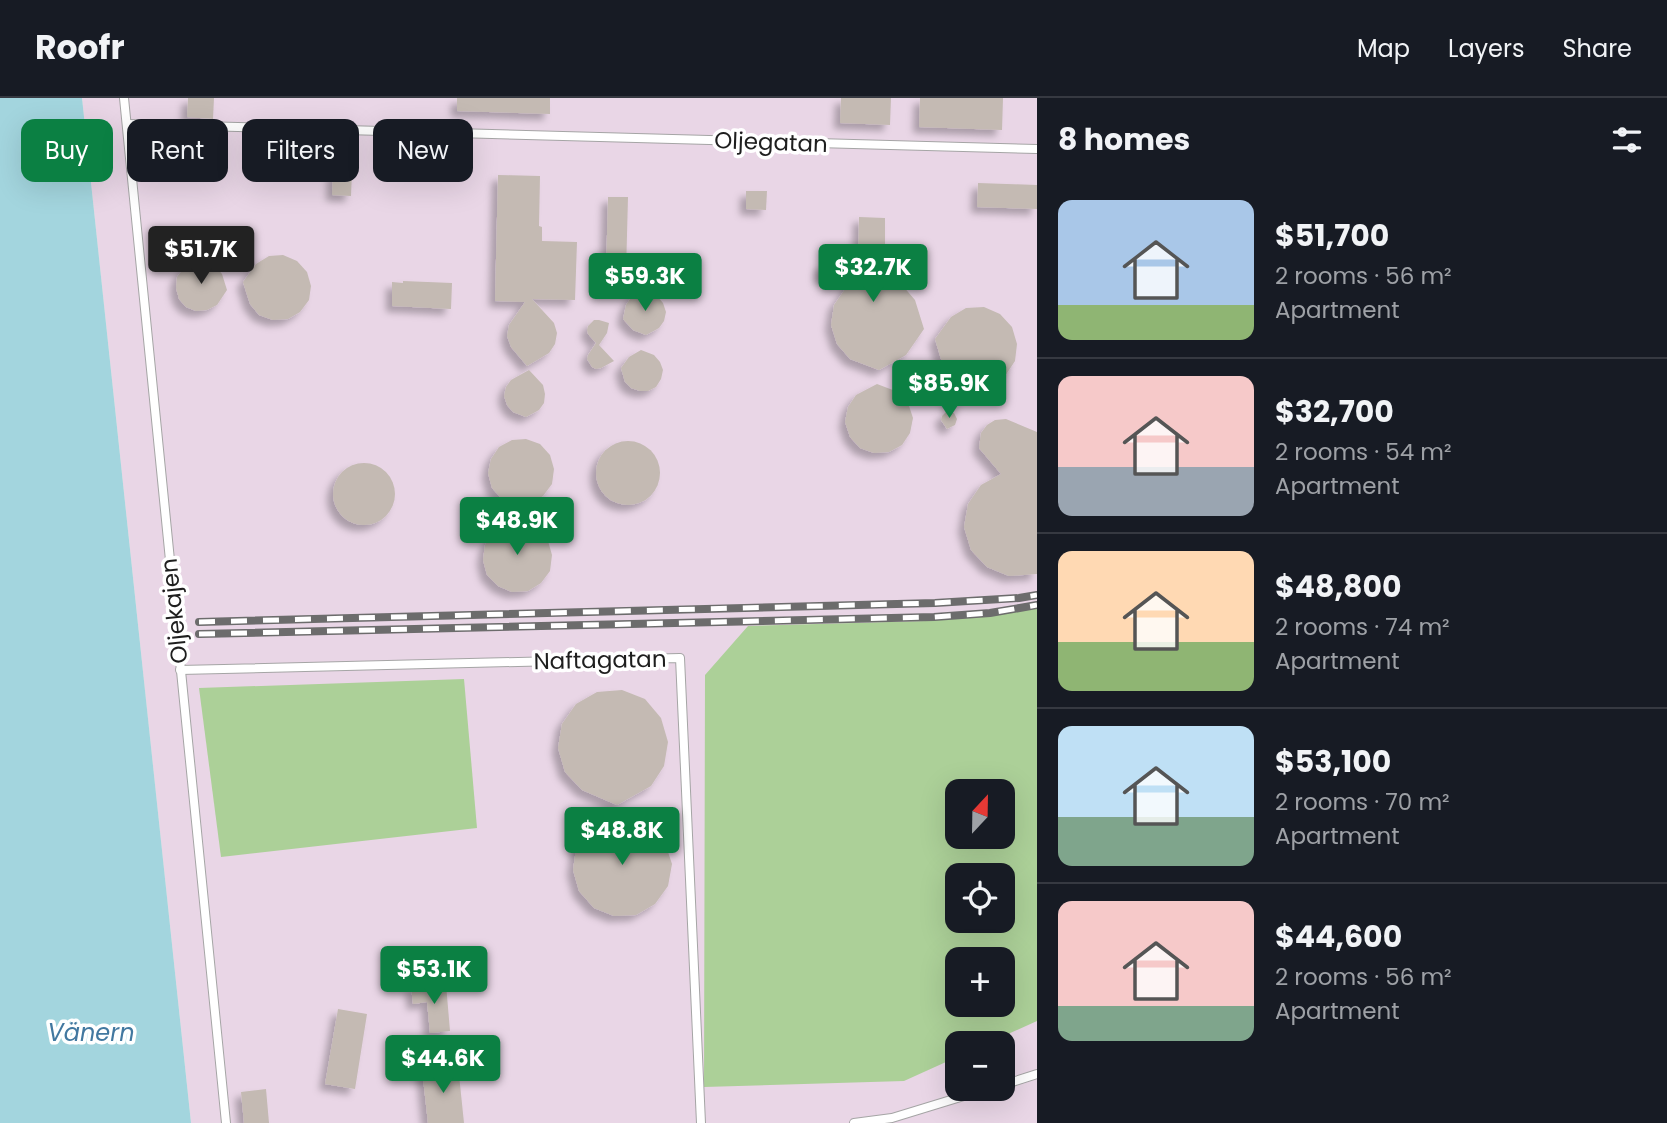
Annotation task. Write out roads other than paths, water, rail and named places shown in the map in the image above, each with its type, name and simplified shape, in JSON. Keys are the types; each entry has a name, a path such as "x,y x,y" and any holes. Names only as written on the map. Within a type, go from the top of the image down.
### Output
{"lane":[{"name":"Oljekajen","path":"124,98 127,124"},
{"name":"Oljegatan","path":"228,127 1037,149"},
{"name":"Oljekajen","path":"133,182 226,1123"},
{"name":"Naftagatan","path":"180,670 680,658 701,1123"},
{"path":"1015,1080 1037,1074"},
{"path":"854,1123 892,1118 948,1101"}],"water":[{"name":"Vänern","path":"0,98 82,98 84,119 21,119 21,182 91,182 191,1123 0,1123"}],"railway":[{"path":"199,622 935,603 1037,595"},
{"path":"199,634 934,617 990,613 1037,605"}]}
